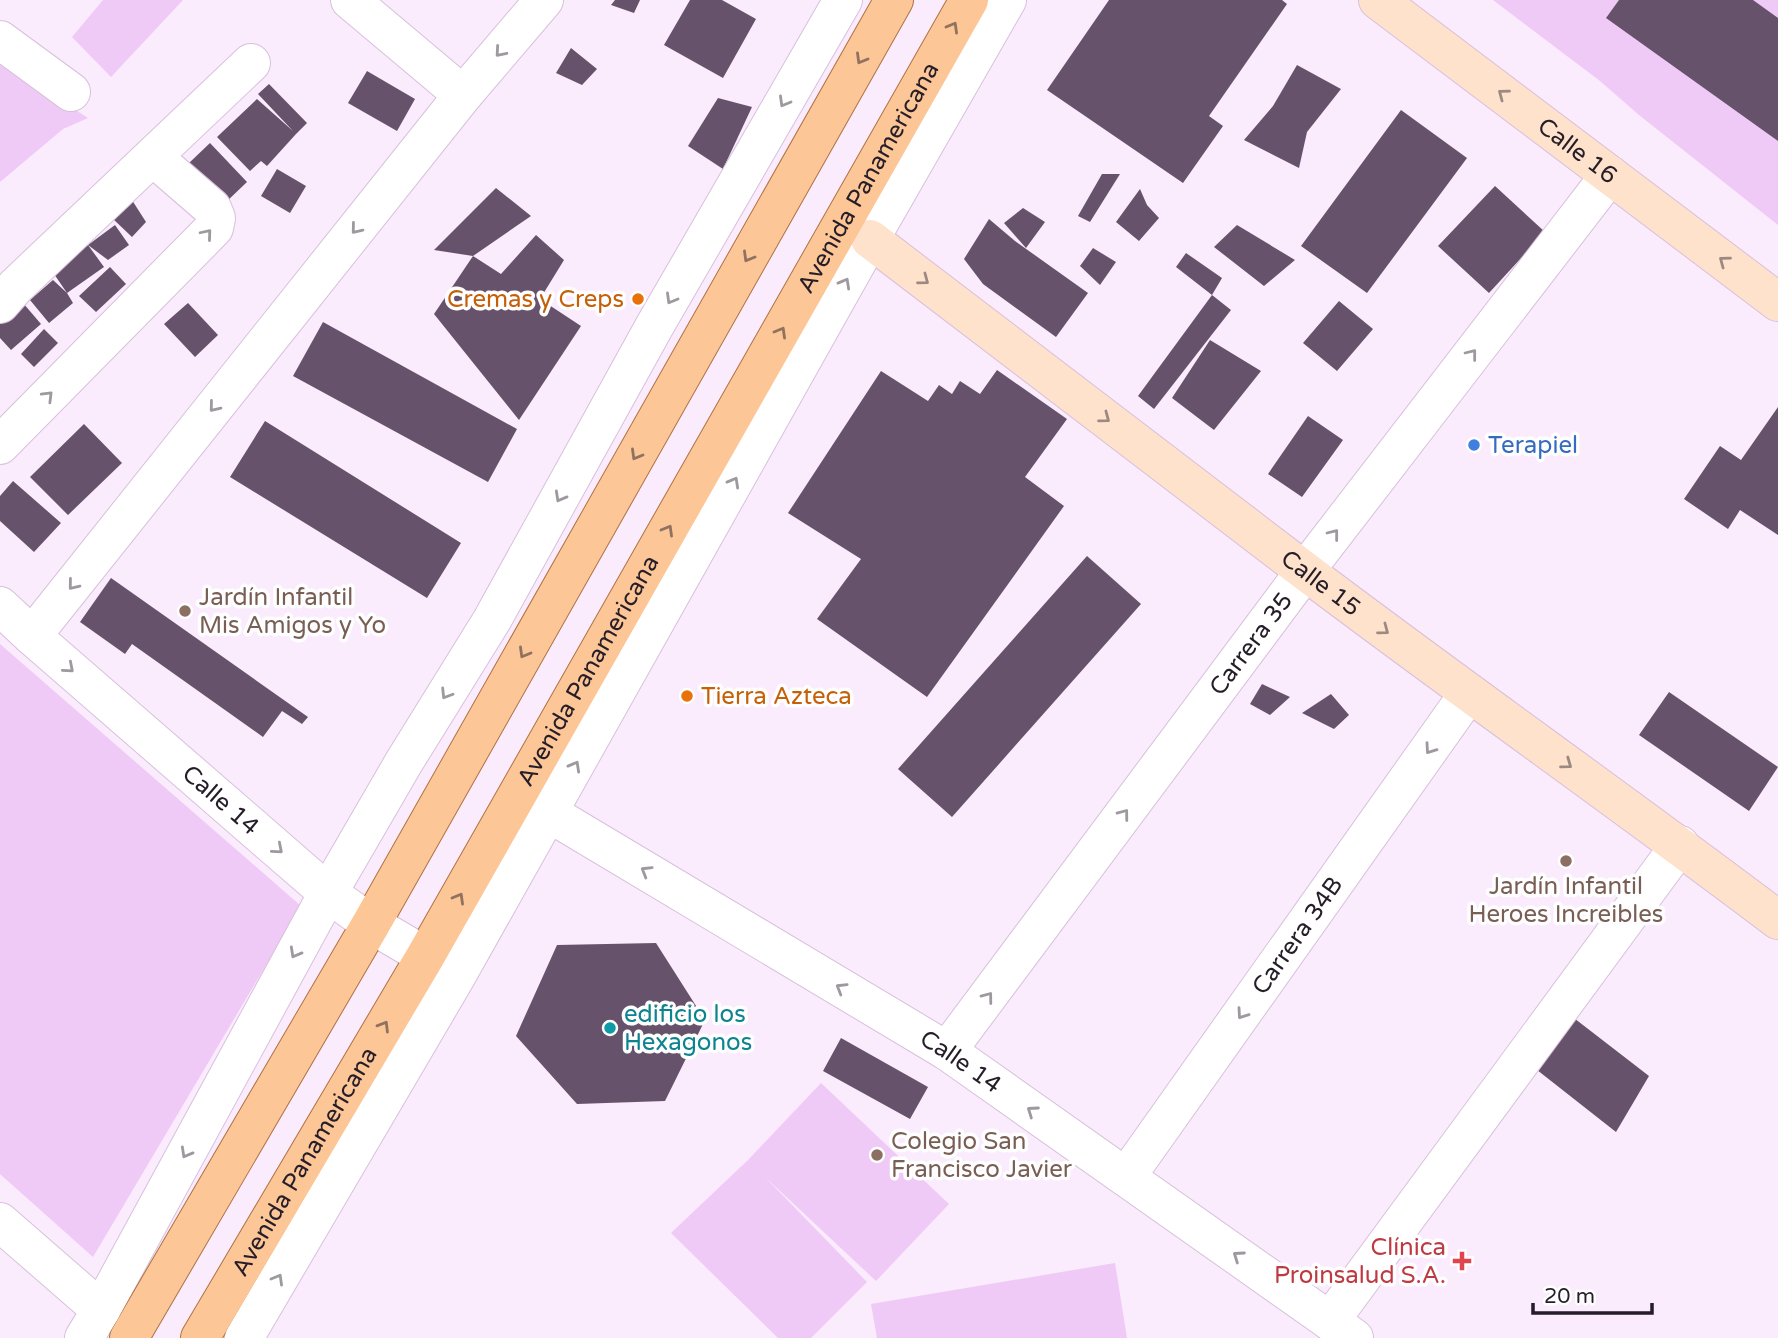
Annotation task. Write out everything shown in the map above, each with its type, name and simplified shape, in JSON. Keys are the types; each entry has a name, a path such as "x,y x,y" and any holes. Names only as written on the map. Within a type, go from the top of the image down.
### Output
{"main road":[{"path":"130,1338 371,925 894,0"},
{"name":"Avenida Panamericana","path":"200,1338 441,966 969,0"}],"street":[{"path":"350,0 463,95"},
{"path":"32,636 463,95 544,0"},
{"path":"0,1222 92,1324 328,893 404,762 492,620 654,327 843,0"},
{"path":"244,1338 441,966 504,888 549,813 1007,0"},
{"name":"Calle 16","path":"1378,0 1778,302"},
{"path":"0,40 71,92"},
{"path":"0,304 251,63"},
{"path":"0,445 214,228 216,218 212,208 153,157"},
{"name":"Carrera 35","path":"947,1051 1305,571 1610,175"},
{"name":"Calle 15","path":"870,239 1305,571 1680,845 1778,920"},
{"name":"Calle 14","path":"0,606 328,893 371,925 441,966"},
{"name":"Carrera 34B","path":"1126,1177 1469,693"},
{"name":"Calle 14","path":"549,813 947,1051 1342,1329"},
{"path":"1342,1329 1680,845"}],"shaded area":[{"path":"103,0 183,0 111,77 72,37"},
{"path":"1493,0 1778,0 1778,225 1600,81"},
{"path":"0,61 88,118 63,129 0,182"},
{"path":"0,644 301,906 93,1257 0,1174"},
{"path":"821,1083 949,1204 876,1281 765,1177 867,1282 811,1338 778,1338 671,1233 748,1160"},
{"path":"1115,1263 1127,1338 877,1338 871,1304"}],"building":[{"path":"615,0 640,0 634,13 611,5"},
{"path":"690,0 722,0 756,19 723,78 664,45"},
{"path":"1109,0 1282,0 1287,4 1209,116 1223,126 1183,183 1047,90"},
{"path":"1619,0 1753,0 1778,18 1778,141 1606,18"},
{"path":"571,48 597,69 582,85 556,73"},
{"path":"1297,65 1341,89 1307,132 1299,168 1244,140 1273,106"},
{"path":"367,71 415,99 397,131 348,103"},
{"path":"269,84 307,123 267,166 261,161 250,171 217,137 257,99 293,131 258,94"},
{"path":"718,98 752,107 723,169 688,146"},
{"path":"1401,110 1467,158 1367,293 1301,246"},
{"path":"210,143 247,182 225,203 188,164"},
{"path":"277,169 306,186 290,213 261,196"},
{"path":"1102,174 1120,174 1090,222 1078,216"},
{"path":"1495,186 1545,232 1489,293 1438,246"},
{"path":"496,188 531,216 473,256 434,250"},
{"path":"1140,189 1147,205 1159,218 1139,241 1116,222"},
{"path":"130,197 146,222 132,237 111,217"},
{"path":"1023,208 1045,222 1026,248 1004,223"},
{"path":"989,219 1088,293 1056,337 983,284 964,259"},
{"path":"115,225 129,245 108,260 88,245"},
{"path":"1237,225 1295,260 1264,286 1214,247"},
{"path":"536,235 564,260 540,299 581,326 519,420 434,314 473,256 501,274"},
{"path":"88,245 104,267 67,293 52,271"},
{"path":"1093,248 1116,262 1100,285 1080,266"},
{"path":"1186,253 1222,278 1212,295 1176,267"},
{"path":"110,267 126,284 96,312 79,296"},
{"path":"53,280 73,303 49,323 30,300"},
{"path":"1212,295 1231,310 1154,409 1138,396"},
{"path":"1339,301 1373,329 1337,371 1303,343"},
{"path":"23,303 41,324 11,350 0,338 0,323"},
{"path":"188,303 218,335 195,357 164,324"},
{"path":"323,322 517,429 488,482 293,376"},
{"path":"44,329 58,343 34,367 21,354"},
{"path":"1210,340 1261,371 1214,430 1172,398"},
{"path":"997,370 1067,419 1025,477 1064,506 927,697 817,619 861,559 788,513 881,371 928,401 939,385 952,394 960,381 980,394"},
{"path":"1778,407 1778,535 1740,510 1728,529 1684,499 1720,446 1741,460"},
{"path":"1308,416 1343,440 1302,497 1268,474"},
{"path":"265,421 461,543 427,598 230,477"},
{"path":"84,424 122,463 68,515 30,477"},
{"path":"13,481 61,523 34,552 0,521 0,496"},
{"path":"1087,556 1141,604 952,817 898,769"},
{"path":"111,578 308,717 302,724 282,711 263,737 132,644 125,654 80,622"},
{"path":"1262,684 1290,697 1270,715 1250,704"},
{"path":"1669,692 1778,767 1749,811 1639,735"},
{"path":"1331,694 1349,715 1334,729 1302,713"},
{"name":"edificio los Hexagonos","path":"656,943 705,1020 665,1101 577,1104 516,1036 557,945"},
{"path":"1570,1015 1649,1076 1616,1132 1532,1066"},
{"path":"841,1038 928,1087 910,1119 823,1071"}],"place":[{"name":"Cremas y Creps","path":"638,299"},
{"name":"Terapiel","path":"1474,445"},
{"name":"Jardín Infantil Mis Amigos y Yo","path":"185,611"},
{"name":"Tierra Azteca","path":"687,696"},
{"name":"Jardín Infantil Heroes Increibles","path":"1566,861"},
{"name":"edificio los Hexagonos","path":"610,1028"},
{"name":"Colegio San Francisco Javier","path":"877,1155"},
{"name":"Clínica Proinsalud S.A.","path":"1462,1261"}]}
